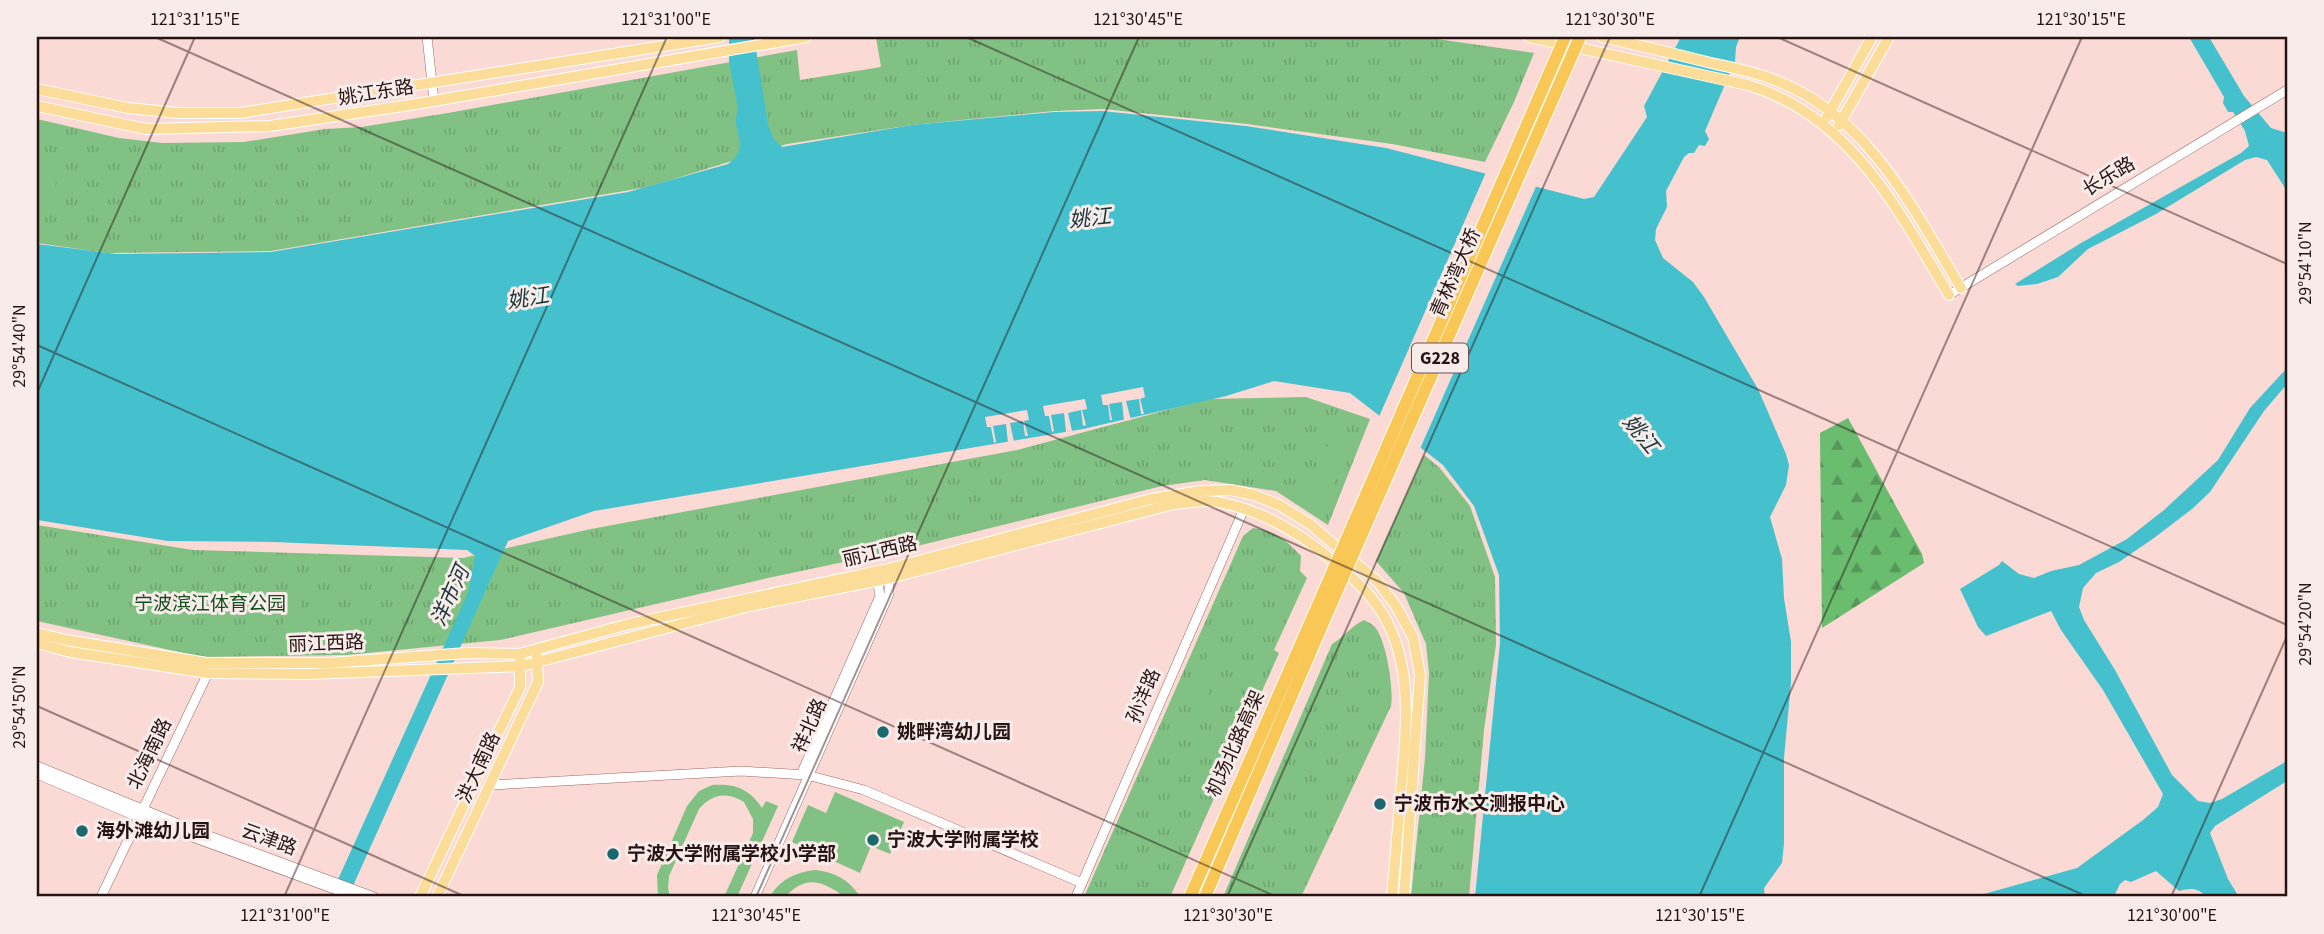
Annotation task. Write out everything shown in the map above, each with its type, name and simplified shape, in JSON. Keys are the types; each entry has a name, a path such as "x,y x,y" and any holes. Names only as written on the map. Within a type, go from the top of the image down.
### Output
{"highway":[{"name":"青林湾大桥","path":"1323,607 1565,37"},
{"name":"青林湾大桥","path":"1323,607 1551,107 1580,37"},
{"name":"机场北路高架","path":"1189,897 1323,607"},
{"name":"机场北路高架","path":"1205,897 1323,607"}],"main road":[{"name":"姚江东路","path":"37,89 128,108 178,113 240,113 718,37"},
{"name":"姚江东路","path":"37,106 146,129 270,126 434,101 806,37"},
{"path":"1529,37 1748,85 1779,96 1799,107 1834,134 1863,162 1889,195 1949,295"},
{"path":"1591,50 1600,37 1752,73 1778,81 1808,96 1841,121 1872,152 1898,185 1961,288"},
{"path":"1822,124 1872,37"},
{"path":"1834,134 1889,37"},
{"name":"丽江西路","path":"889,574 1151,499 1200,491 1231,490 1254,495 1279,505 1310,524 1378,582 1396,606 1413,637 1420,676 1404,897"},
{"name":"丽江西路","path":"419,662 467,653 536,656 1174,504 1207,501 1244,509 1279,523 1329,558 1376,604 1391,629 1402,668 1407,711 1392,897"},
{"name":"丽江西路","path":"37,633 208,668"},
{"name":"丽江西路","path":"37,643 70,652 208,668 419,662 465,667 522,666 536,656"},
{"name":"洪大南路","path":"420,897 520,687 522,666 519,654"},
{"name":"洪大南路","path":"437,897 538,682 536,656"}],"street":[{"path":"427,37 434,101"},
{"name":"长乐路","path":"1949,295 2287,90"},
{"name":"孙洋路","path":"1076,897 1244,509"},
{"name":"祥北路","path":"749,897 889,594 889,574"},
{"name":"祥北路","path":"755,897 880,596 877,576"},
{"name":"北海南路","path":"101,897 208,668"},
{"name":"云津路","path":"37,766 140,813"},
{"path":"491,785 741,771 804,775 864,790 1083,883"},
{"name":"云津路","path":"37,774 315,879 359,895 374,897"}],"green space":[{"path":"876,37 1423,37 1534,53 1485,162 1392,144 1247,124 1103,109 1054,111 912,125 787,144 648,187 271,251 107,253 37,243 37,119 119,138 162,143 244,142 448,113 797,50 800,80 881,67"},
{"path":"1450,68 1464,83 1441,104 1427,90"},
{"path":"37,157 59,160 54,195 37,193"},
{"name":"宁波滨江体育公园","path":"1306,397 1370,419 1328,525 1276,491 1205,480 1162,486 905,549 500,640 347,655 202,657 37,621 37,525 193,550 463,558 591,529 1017,450 1208,399"},
{"path":"1848,418 1922,554 1924,563 1822,628 1820,433"},
{"path":"1332,436 1350,444 1321,510 1303,502"},
{"path":"1424,455 1439,467 1470,506 1495,577 1496,644 1484,730 1469,897 1411,897 1425,758 1429,673 1426,644 1404,593 1376,561"},
{"path":"1253,528 1274,534 1291,546 1301,556 1300,571 1307,578 1274,650 1279,653 1170,897 1084,897 1243,536"},
{"path":"673,574 678,592 640,602 635,583"},
{"path":"284,601 302,601 302,636 284,636"},
{"path":"1364,620 1374,626 1382,641 1390,676 1391,706 1301,897 1223,897 1332,644"},
{"path":"1214,641 1229,648 1202,707 1188,700"},
{"path":"712,785 728,785 741,789 752,796 762,808 766,801 778,806 737,897 724,897 753,833 753,819 744,802 726,795 714,797 699,809 669,876 670,897 658,897 657,875 687,806 699,791"},
{"path":"835,792 904,822 890,854 871,846 860,873 792,842 808,805 826,813"},
{"path":"815,870 841,878 852,886 860,897 846,897 814,882 800,885 785,897 770,897 778,886 789,878"}],"water":[{"name":"姚江","path":"729,37 754,37 768,124 773,138 782,147 912,125 1054,112 1102,111 1246,126 1386,148 1584,199 1594,197 1647,117 1644,106 1681,37 1740,37 1735,61 1705,131 1709,139 1705,146 1699,145 1694,153 1684,157 1666,191 1667,207 1656,229 1655,240 1663,258 1693,282 1704,297 1758,389 1789,465 1786,485 1770,517 1782,559 1784,598 1791,642 1791,683 1784,758 1782,863 1764,888 1765,897 1475,897 1500,643 1499,575 1474,506 1443,465 1350,393 1274,381 1226,396 1083,429 594,511 508,541 348,897 330,897 468,593 475,556 467,550 273,542 168,541 37,520 37,244 117,254 271,252 628,192 728,164 735,158 740,144 736,124 738,110 729,61"},
{"path":"2189,37 2209,37 2244,96 2271,128 2287,133 2287,191 2267,160 2256,157 2245,160 2156,214 2088,249 2058,277 2037,284 2015,284 2249,146 2245,131 2233,112 2228,112 2223,103 2224,97"},
{"path":"2287,368 2287,384 2264,411 2210,492 2154,538 2119,562 2096,573 2083,588 2079,607 2172,775 2198,801 2210,803 2222,799 2287,761 2287,781 2215,826 2210,833 2228,879 2239,897 2206,897 2194,889 2179,891 2156,871 2131,882 2125,880 2115,894 2104,897 1973,897 2077,868 2143,820 2158,807 2163,794 2103,690 2051,611 1986,636 1978,627 1960,589 2002,561 2019,574 2034,578 2079,565 2127,539 2164,510 2218,460 2250,408"}],"pier":[{"path":"1487,170 1538,182 1419,451 1378,419"},
{"path":"1143,387 1145,397 1140,399 1144,414 1141,414 1139,399 1126,401 1131,420 1124,421 1122,402 1109,404 1110,420 1108,405 1103,405 1101,395"},
{"path":"1085,399 1087,409 1082,410 1086,425 1083,426 1081,410 1068,413 1072,431 1066,432 1064,413 1051,415 1052,432 1049,416 1045,416 1043,406"},
{"path":"1027,410 1029,420 1024,421 1028,436 1025,436 1023,421 1010,423 1014,442 1008,443 1006,424 993,426 994,443 991,427 987,427 985,417"}],"place":[{"name":"姚畔湾幼儿园","path":"883,732"},
{"name":"宁波市水文测报中心","path":"1380,804"},
{"name":"海外滩幼儿园","path":"82,831"},
{"name":"宁波大学附属学校","path":"873,840"},
{"name":"宁波大学附属学校小学部","path":"613,854"}],"water label":[{"name":"洋市河","path":"450,596"}]}
